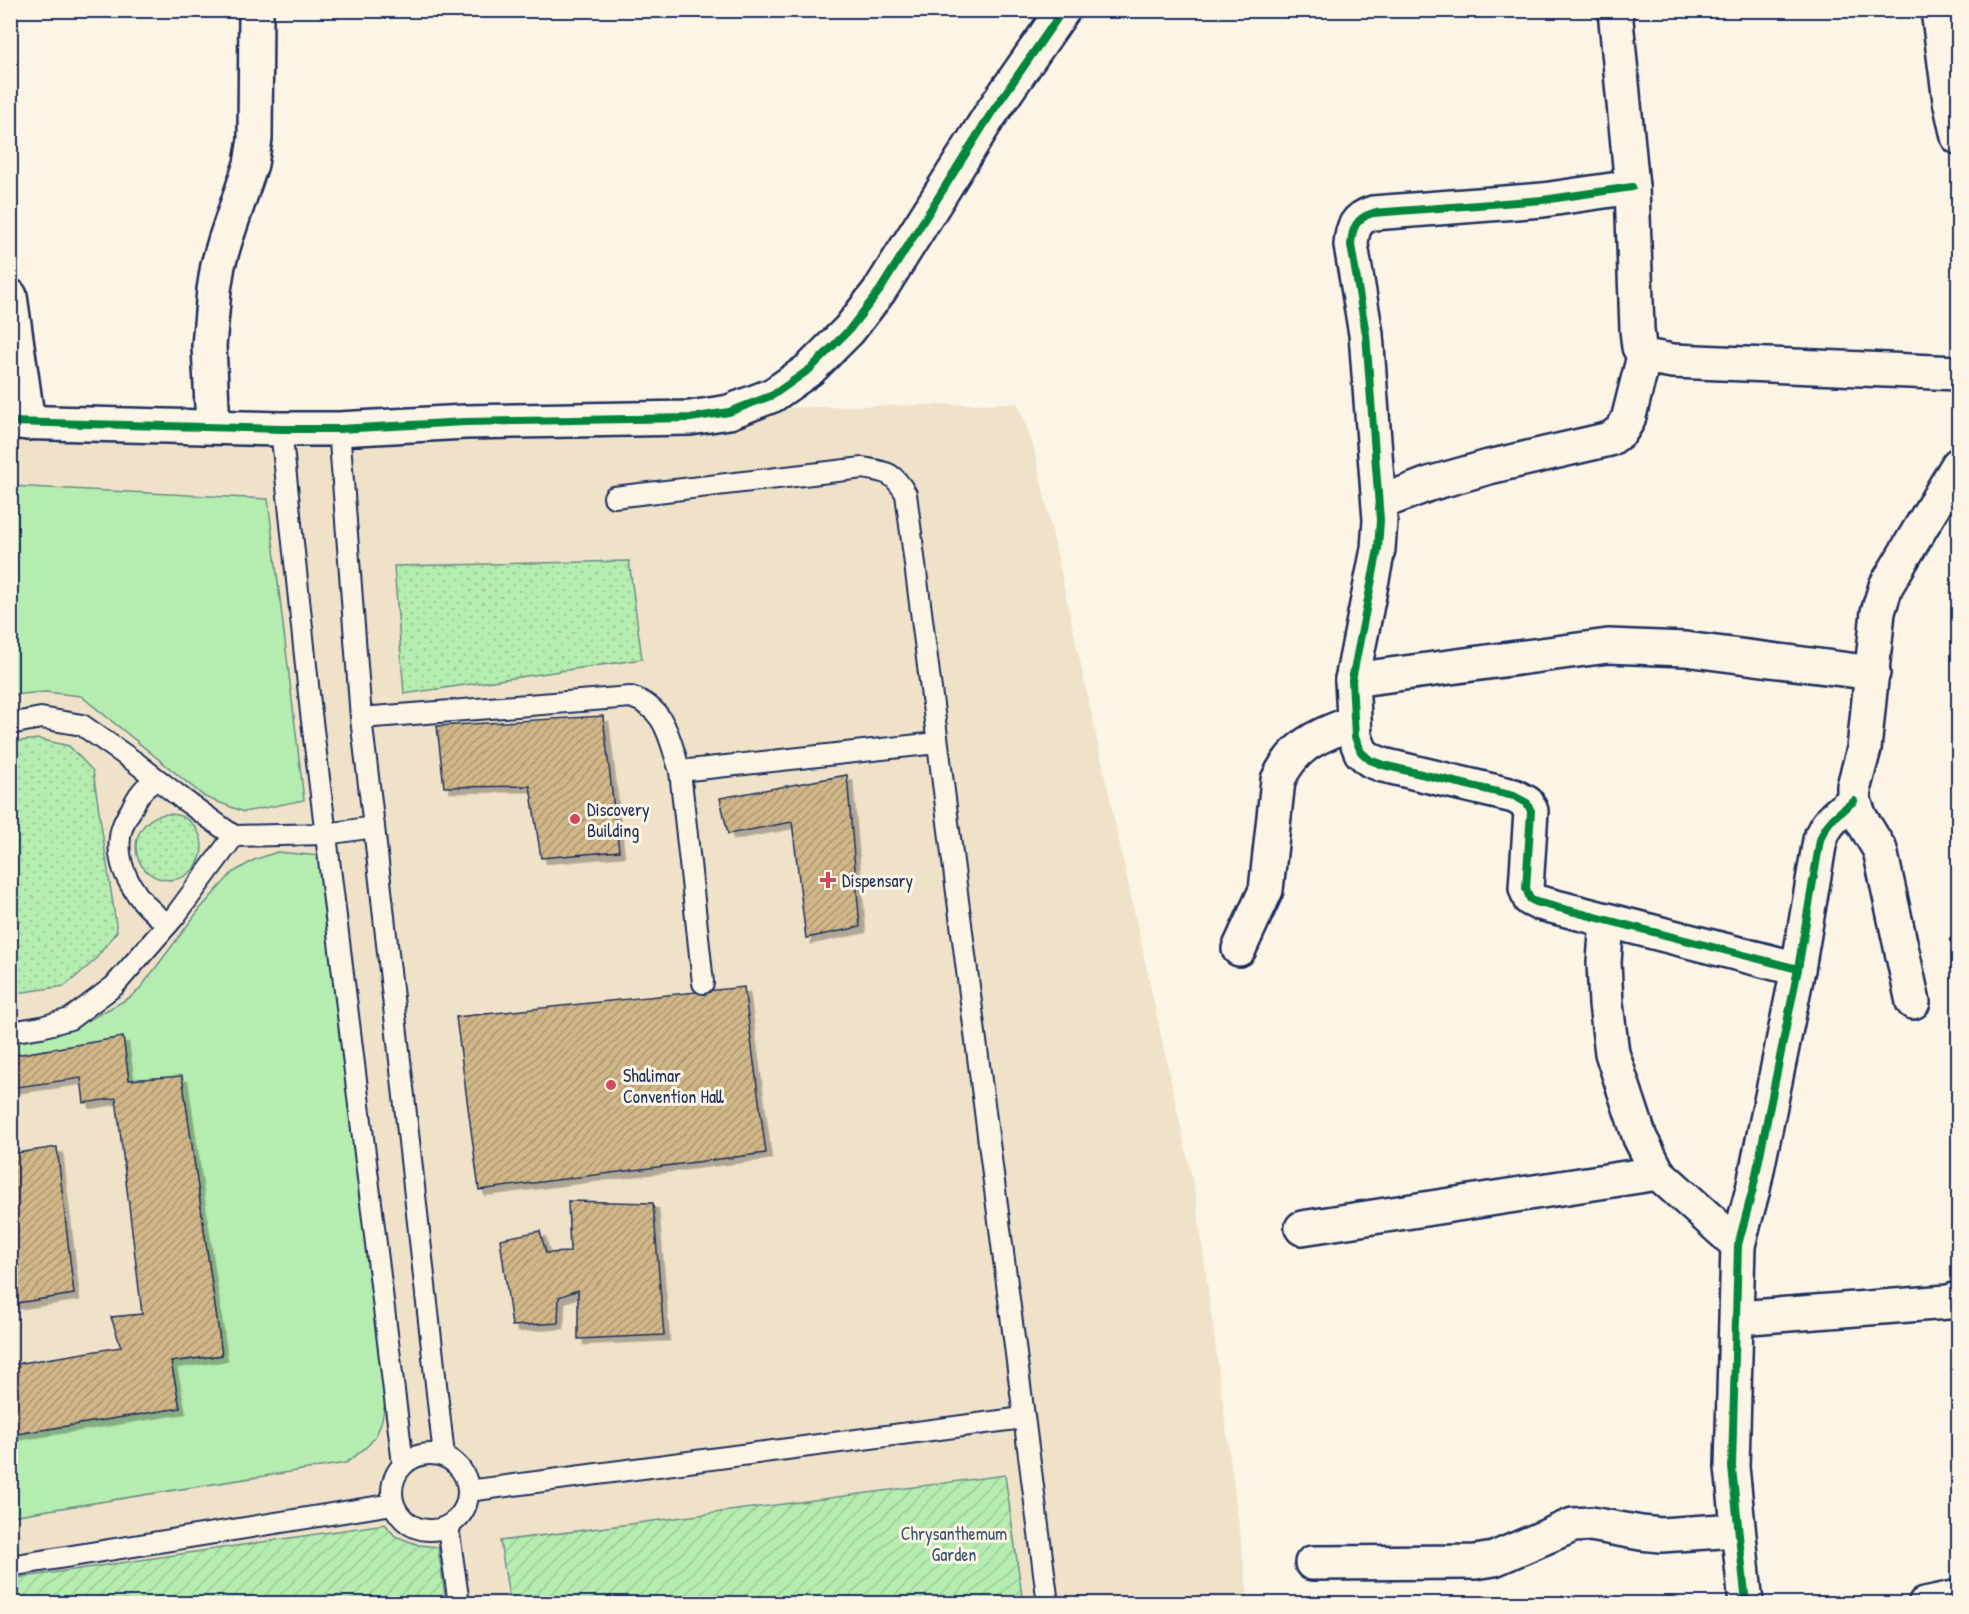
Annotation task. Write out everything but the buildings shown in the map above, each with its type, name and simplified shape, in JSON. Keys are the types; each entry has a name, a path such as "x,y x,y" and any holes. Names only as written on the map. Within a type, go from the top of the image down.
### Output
{"street":[{"path":"213,426 209,346 214,290 223,249 251,164 255,138 256,10"},
{"path":"10,296 19,423 339,429 465,422 690,418 729,411 773,395 810,369 849,330 880,290 990,115 1063,10"},
{"path":"1379,503 1429,484 1489,467 1596,444 1622,431 1628,420 1644,356 1639,347 1637,330 1632,187 1615,10"},
{"path":"1938,10 1959,137"},
{"path":"1632,187 1543,200 1373,213 1363,216 1352,231 1351,245 1366,334 1380,520 1378,549 1352,680 1355,737 1361,752 1370,760 1383,765 1514,796 1527,802 1531,811 1526,888 1530,899 1798,969"},
{"path":"1644,356 1673,361 1959,373"},
{"path":"1913,1002 1880,850 1860,817 1854,801 1854,786 1864,749 1878,612 1886,586 1959,465"},
{"path":"1352,680 1608,646 1685,649 1873,673"},
{"path":"1239,950 1266,890 1278,780 1285,765 1294,753 1308,742 1354,722"},
{"path":"1746,1604 1732,1467 1738,1245 1753,1189 1798,969 1820,840 1824,828 1854,801"},
{"path":"1607,920 1604,962 1612,1053 1640,1138 1658,1173 1738,1245"},
{"path":"1302,1228 1658,1173"},
{"path":"1737,1318 1948,1302 1959,1299"},
{"path":"1312,1563 1475,1562 1494,1559 1573,1525 1591,1524 1641,1533 1661,1534 1737,1530"},
{"path":"1925,1604 1959,1597"}],"lane":[{"path":"281,429 310,701 403,1464"},
{"path":"339,429 361,718 444,1456"},
{"path":"614,497 863,468 886,472 898,480 906,494 1048,1604"},
{"path":"361,718 631,697 644,701 663,719 680,771 703,983"},
{"path":"10,724 41,718 82,725 234,836 326,834 375,828"},
{"path":"680,771 937,743"},
{"path":"158,780 142,791 132,807 122,829 119,850 132,889 144,904 168,924"},
{"path":"10,1032 70,1019 114,986 168,924 234,836"},
{"path":"468,1491 1023,1418"},
{"path":"426,1454 444,1456 460,1468 466,1479 467,1504 460,1516 448,1527 427,1531 415,1528 404,1521 396,1511 391,1499 392,1486 403,1464 414,1457 426,1454"},
{"path":"10,1566 393,1504"},
{"path":"448,1527 459,1604"}],"shaded area":[{"path":"1018,403 1034,448 1196,1197 1249,1603 11,1603 10,423"}],"green space":[{"path":"10,486 268,499 304,800 244,812 205,797 81,696 45,692 11,695"},
{"path":"629,561 642,659 404,694 394,566"},
{"path":"39,739 69,746 93,771 117,931 94,961 65,986 11,994 11,742"},
{"path":"169,814 181,817 192,824 199,835 202,847 199,859 192,870 181,877 169,880 157,877 146,870 139,859 136,847 139,835 146,824 157,817"},
{"path":"277,852 321,856 385,1404 381,1425 369,1445 346,1463 11,1516 11,1435 180,1408 171,1362 222,1355 182,1077 129,1080 123,1037 11,1056 11,1039 78,1026 129,998 139,990 199,910 232,873 254,860"},
{"name":"Chrysanthemum Garden","path":"1005,1475 1023,1603 510,1603 500,1541"},
{"path":"385,1524 395,1536 419,1545 438,1547 446,1603 11,1603 11,1579"}],"cycle path":[{"path":"10,422 339,429 465,422 690,418 729,412 773,395 810,369 849,330 880,290 990,115 1063,10"},
{"path":"1632,187 1543,200 1373,213 1356,224 1351,245 1366,334 1380,520 1378,549 1352,680 1355,737 1361,752 1370,760 1383,765 1514,796 1527,803 1531,811 1526,888 1530,899 1798,969"},
{"path":"1746,1604 1732,1467 1738,1245 1753,1189 1798,969 1820,840 1829,822 1854,801"}],"place":[{"name":"Discovery Building","path":"575,819"},
{"name":"Dispensary","path":"828,880"},
{"name":"Shalimar Convention Hall","path":"611,1085"}]}
